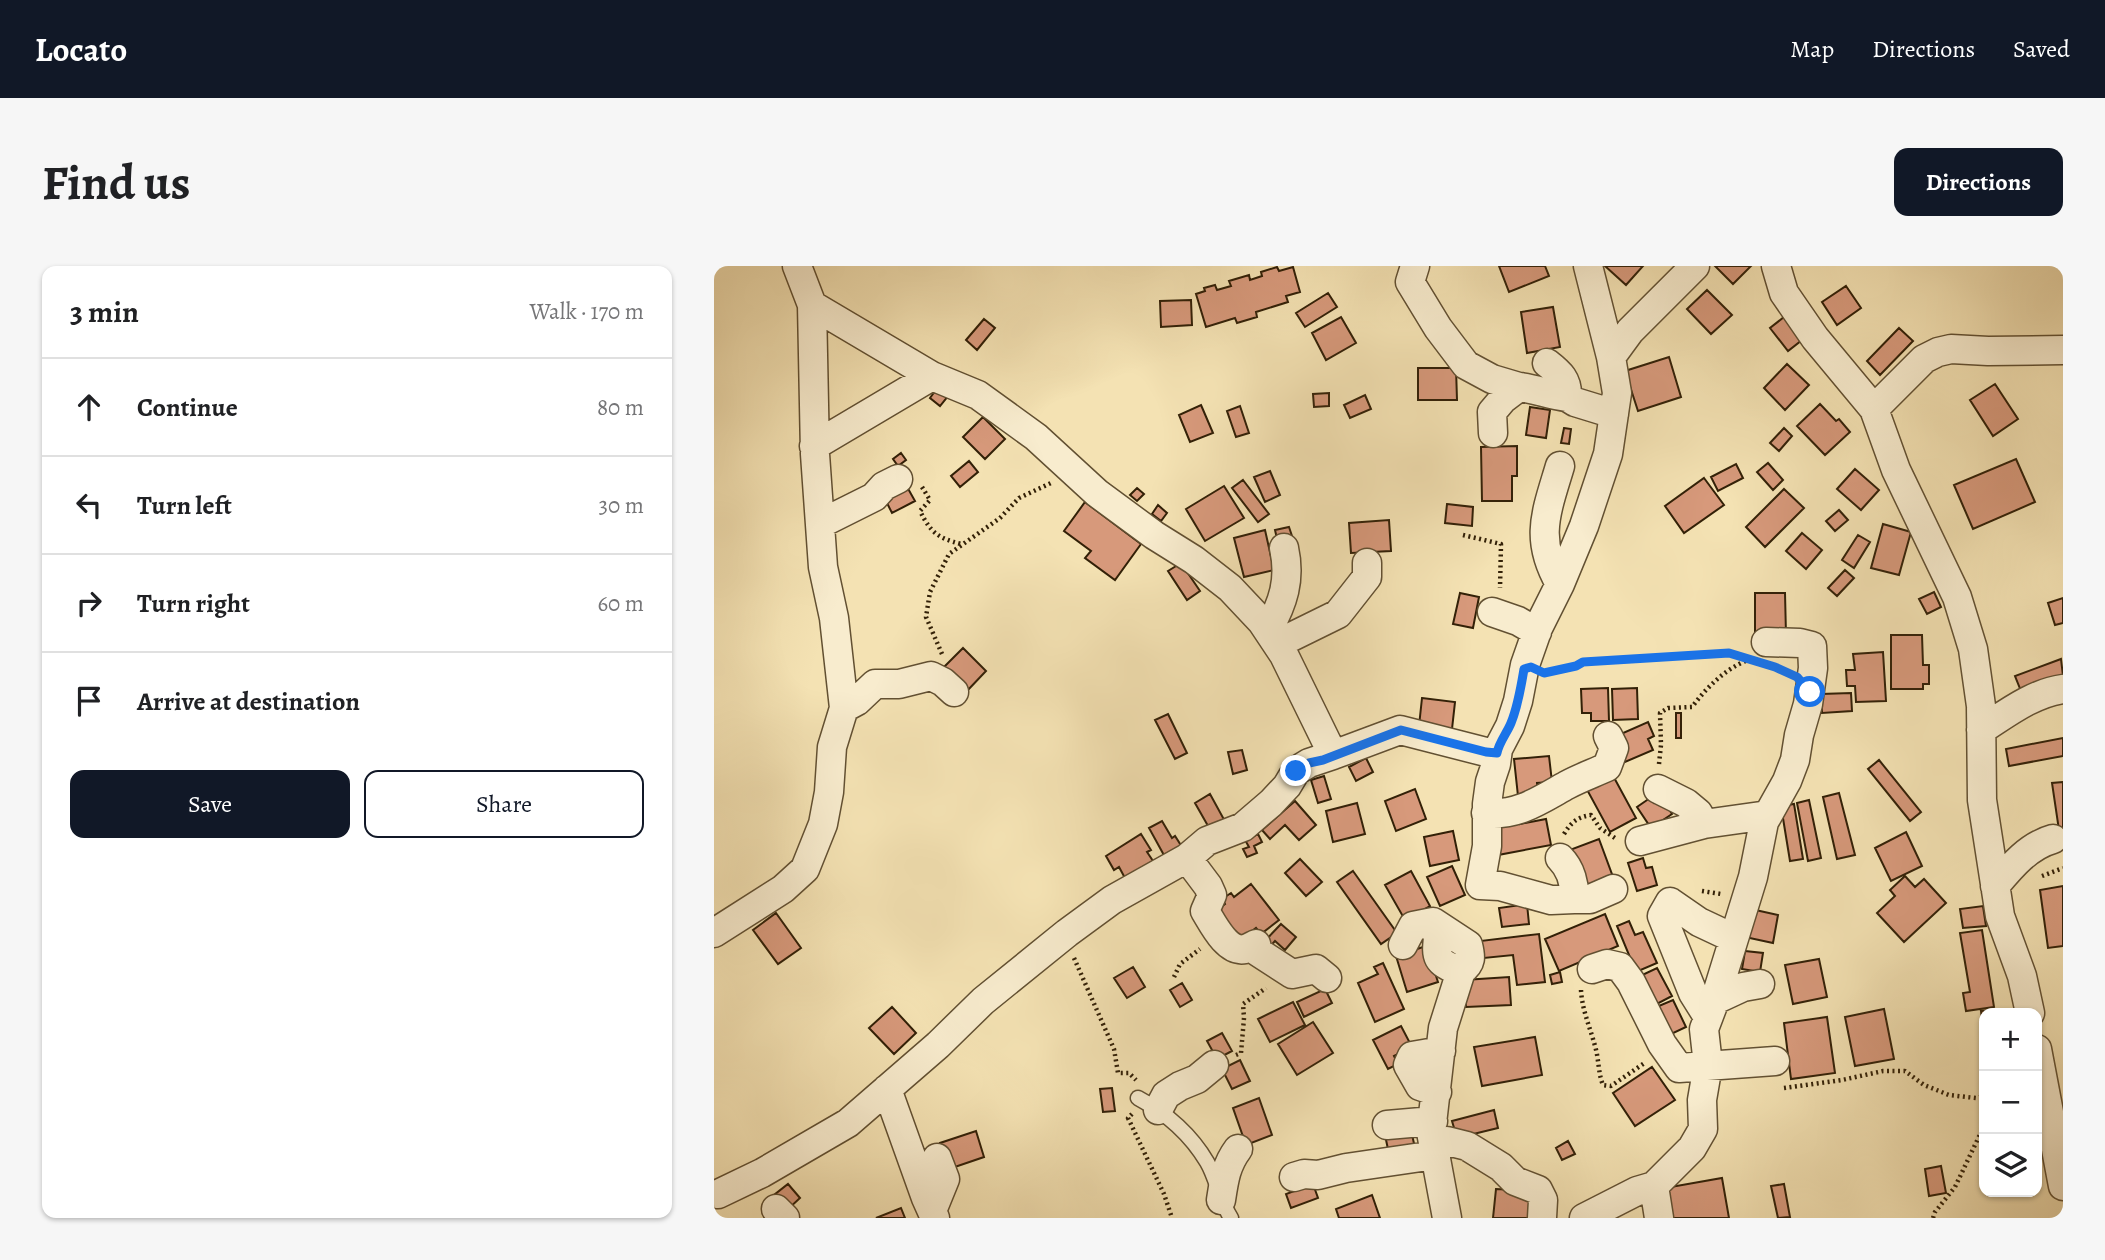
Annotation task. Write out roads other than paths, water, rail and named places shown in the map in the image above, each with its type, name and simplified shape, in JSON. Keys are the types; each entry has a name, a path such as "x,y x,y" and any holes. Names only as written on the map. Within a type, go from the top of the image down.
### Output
{"street":[{"path":"714,933 783,888 806,869 823,824 829,792 832,747 844,708 834,618 823,567 814,446 812,305 797,266"},
{"path":"1415,266 1410,282 1433,320 1466,365 1492,379 1567,397 1614,414"},
{"path":"1588,266 1611,357 1617,393 1608,454 1584,526 1537,632 1524,669 1510,726 1498,748 1490,782 1486,813 1487,846 1480,885 1500,886 1551,900 1590,899 1613,889"},
{"path":"1611,357 1630,331 1695,266"},
{"path":"1776,266 1784,293 1807,327 1874,409 1896,470 1957,597 1973,649 1981,706 1982,800 2000,916 2022,976 2028,1008"},
{"path":"812,305 932,376 978,395 1035,437 1097,493 1230,588 1273,637 1333,755"},
{"path":"1874,409 1924,359 1938,352 1951,349 2063,350"},
{"path":"1547,363 1561,374 1567,386 1567,397"},
{"path":"814,446 932,376"},
{"path":"1493,433 1492,412 1519,387"},
{"path":"1560,466 1546,514 1544,545 1550,568 1560,584"},
{"path":"820,524 874,497 884,486 898,479"},
{"path":"1273,637 1287,581 1284,548"},
{"path":"1273,637 1338,614 1367,578 1367,563"},
{"path":"1492,612 1518,621 1537,632"},
{"path":"1628,1218 1633,1208 1692,1148 1703,1129 1702,1100 1709,1065 1704,1029 1752,877 1764,822 1787,781 1795,760 1808,704 1813,668 1812,646 1800,643 1757,655"},
{"path":"844,708 857,701 875,684 899,684 930,676 943,682 954,692"},
{"path":"1981,730 2014,708 2053,690 2063,689"},
{"path":"720,1200 848,1123 939,1045 983,1001 1067,933 1112,900 1187,858 1206,841 1243,827 1271,803 1287,786 1296,771 1309,763 1401,730 1497,753"},
{"path":"1486,813 1499,814 1532,806 1570,783 1607,767 1614,748 1608,736"},
{"path":"1658,789 1686,803 1698,813 1704,824"},
{"path":"1640,841 1704,824 1768,815"},
{"path":"1995,886 2014,863 2043,842 2053,839"},
{"path":"1187,858 1212,895 1205,911 1232,947 1243,950 1256,944 1258,953 1292,974 1316,969 1327,978"},
{"path":"1560,858 1569,870 1575,889 1574,900"},
{"path":"1712,1008 1693,993 1662,916 1670,902 1699,922 1733,938"},
{"path":"1403,945 1413,926 1433,922 1439,927 1439,960 1446,966 1461,971 1443,1028 1434,1141 1447,1218"},
{"path":"1591,969 1607,964 1620,967 1631,982 1662,1044 1679,1068 1775,1061"},
{"path":"1712,1008 1743,987 1760,984"},
{"path":"1148,1104 1196,1079 1214,1065"},
{"path":"2041,1071 2063,1186"},
{"path":"887,1089 933,1215"},
{"path":"1387,1125 1434,1141"},
{"path":"1294,1177 1304,1174 1318,1175 1434,1141 1447,1141 1467,1146 1501,1167 1514,1181 1538,1189 1543,1200 1544,1218 1559,1218"},
{"path":"1226,1209 1224,1176 1229,1161 1238,1149"},
{"path":"933,1215 945,1179 937,1157"},
{"path":"1584,1218 1637,1191 1654,1186"},
{"path":"1654,1186 1659,1218"}],"lane":[{"path":"1148,1104 1182,1129 1208,1163 1226,1209"}]}
